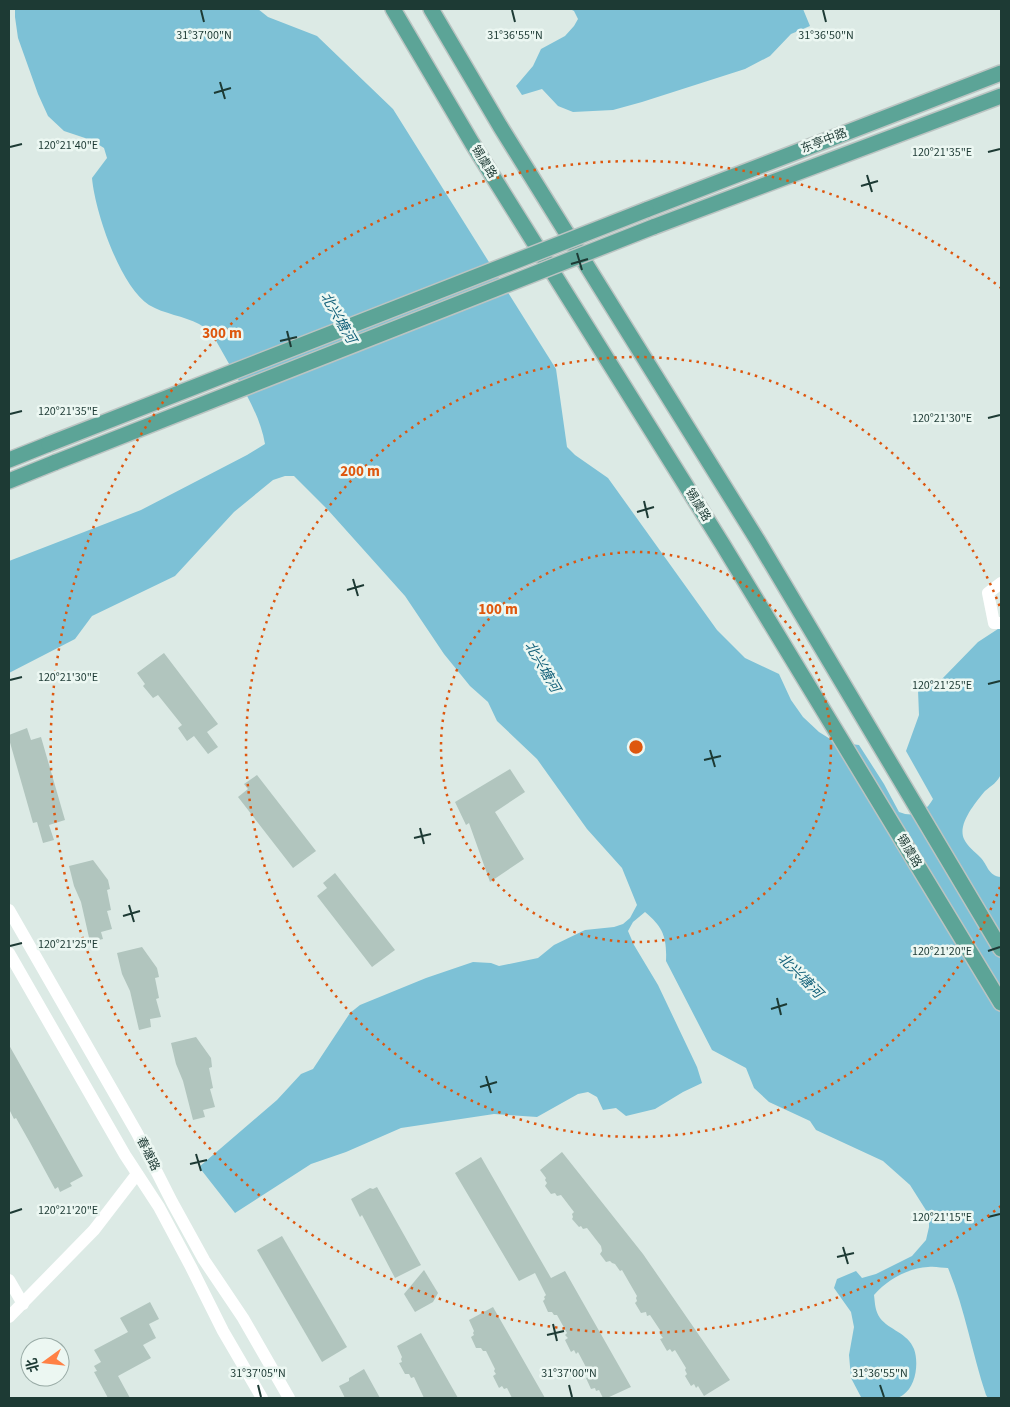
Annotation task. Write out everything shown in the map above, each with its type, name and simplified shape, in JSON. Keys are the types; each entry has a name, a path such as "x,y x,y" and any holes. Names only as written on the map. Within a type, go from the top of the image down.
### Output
{"main road":[{"name":"锡虞路","path":"393,9 472,143 723,545 1001,1002"},
{"path":"431,9 500,126 758,541 1001,949"},
{"name":"东亭中路","path":"9,460 1001,73"},
{"name":"东亭中路","path":"9,481 653,227 1001,96"},
{"path":"978,909 1001,942"}],"street":[{"path":"1001,583 988,593 994,623 1001,623"},
{"name":"春塘路","path":"9,910 137,1133 204,1260 243,1318 289,1398"},
{"name":"春塘路","path":"9,953 137,1174 159,1207 192,1267 223,1331 262,1398"},
{"path":"9,1317 94,1230 137,1174"},
{"path":"9,1280 23,1304"}],"water":[{"name":"北兴塘河","path":"15,9 258,9 268,17 317,36 393,109 556,369 567,447 575,455 608,478 717,630 745,658 779,674 791,700 803,717 819,732 835,742 859,745 899,812 904,814 919,813 933,799 906,751 919,715 918,690 925,682 941,680 978,642 1001,627 1001,774 973,807 965,820 963,833 967,844 983,860 993,875 1001,877 1001,1398 988,1398 986,1395 959,1299 948,1268 933,1267 906,1272 885,1284 874,1295 876,1310 880,1318 888,1326 903,1335 914,1349 916,1367 911,1386 900,1397 876,1399 861,1397 851,1378 849,1355 854,1327 851,1312 834,1288 837,1279 856,1271 862,1278 876,1274 912,1256 926,1240 929,1215 910,1185 883,1161 816,1130 810,1121 769,1102 754,1088 746,1068 712,1050 666,961 666,945 663,933 645,912 633,922 628,931 634,945 658,985 697,1067 702,1083 655,1109 626,1116 616,1108 603,1110 597,1097 588,1092 578,1094 537,1117 494,1114 401,1128 346,1152 311,1164 235,1213 199,1167 277,1100 301,1074 313,1069 350,1013 360,1005 426,978 473,962 491,963 499,966 538,958 554,945 585,930 614,927 623,924 630,918 637,905 622,868 587,829 537,759 497,721 488,702 470,686 444,654 405,596 328,510 294,476 285,476 273,480 234,512 175,576 92,616 75,639 9,673 9,561 141,510 265,444 257,416 243,387 212,333 193,321 161,311 149,305 128,282 111,247 94,192 92,178 107,158 104,148 91,140 64,131 48,116 18,38"},
{"path":"570,9 803,9 810,26 791,34 770,56 745,69 613,110 573,112 558,106 542,89 522,95 516,86 533,66 541,49 565,36 574,26 578,19 574,11"}],"building":[{"path":"164,653 218,724 207,732 218,747 208,754 194,736 187,741 178,728 182,725 158,695 153,698 143,686 145,684 137,673"},
{"path":"27,728 31,740 41,737 65,820 49,825 54,840 43,843 37,822 33,823 9,739 9,735"},
{"path":"510,769 525,792 495,812 524,859 490,882 469,823 466,825 455,802"},
{"path":"257,775 316,851 293,868 238,797 248,789 244,784"},
{"path":"93,860 108,880 110,889 107,890 111,910 107,911 112,929 101,932 103,939 90,942 81,902 74,886 69,866"},
{"path":"335,873 395,950 372,967 317,896 327,888 323,883"},
{"path":"142,947 157,968 159,977 155,978 159,998 156,999 161,1017 150,1019 151,1027 139,1030 130,991 122,974 117,953"},
{"path":"196,1037 211,1058 212,1067 209,1068 213,1088 210,1089 215,1107 203,1110 205,1117 193,1120 171,1043"},
{"path":"9,1045 83,1176 70,1183 72,1186 60,1192 58,1187 55,1189 16,1118 14,1119 9,1109"},
{"path":"562,1152 643,1254 730,1380 704,1396 698,1386 696,1388 694,1384 691,1386 685,1376 687,1374 686,1368 675,1350 672,1352 670,1349 667,1351 660,1339 663,1338 660,1334 662,1333 650,1315 647,1316 646,1312 641,1313 635,1303 637,1296 622,1270 620,1271 610,1261 606,1262 600,1254 602,1251 601,1246 587,1228 579,1227 572,1219 574,1212 561,1195 551,1194 545,1186 547,1183 546,1178 540,1170"},
{"path":"481,1157 551,1278 565,1271 631,1387 607,1398 603,1398 599,1390 591,1389 586,1378 589,1377 588,1371 578,1352 576,1354 574,1350 571,1352 565,1340 568,1338 565,1335 567,1333 557,1315 548,1312 543,1301 546,1295 535,1273 519,1281 455,1173"},
{"path":"377,1187 421,1265 395,1278 362,1215 360,1217 351,1199 370,1188"},
{"path":"282,1236 347,1347 322,1362 257,1250"},
{"path":"424,1270 438,1293 433,1302 415,1312 404,1294"},
{"path":"150,1302 159,1319 149,1324 156,1338 143,1345 151,1358 118,1376 130,1398 108,1398 94,1372 97,1371 94,1366 101,1362 94,1350 128,1332 120,1318"},
{"path":"493,1307 545,1398 512,1398 507,1388 504,1389 502,1386 499,1388 493,1376 496,1374 495,1369 486,1351 476,1348 471,1337 474,1335 474,1331 469,1320"},
{"path":"421,1333 458,1398 424,1398 414,1377 411,1378 409,1374 405,1374 399,1363 402,1362 402,1357 397,1346"},
{"path":"364,1369 380,1398 345,1398 339,1386"}]}
